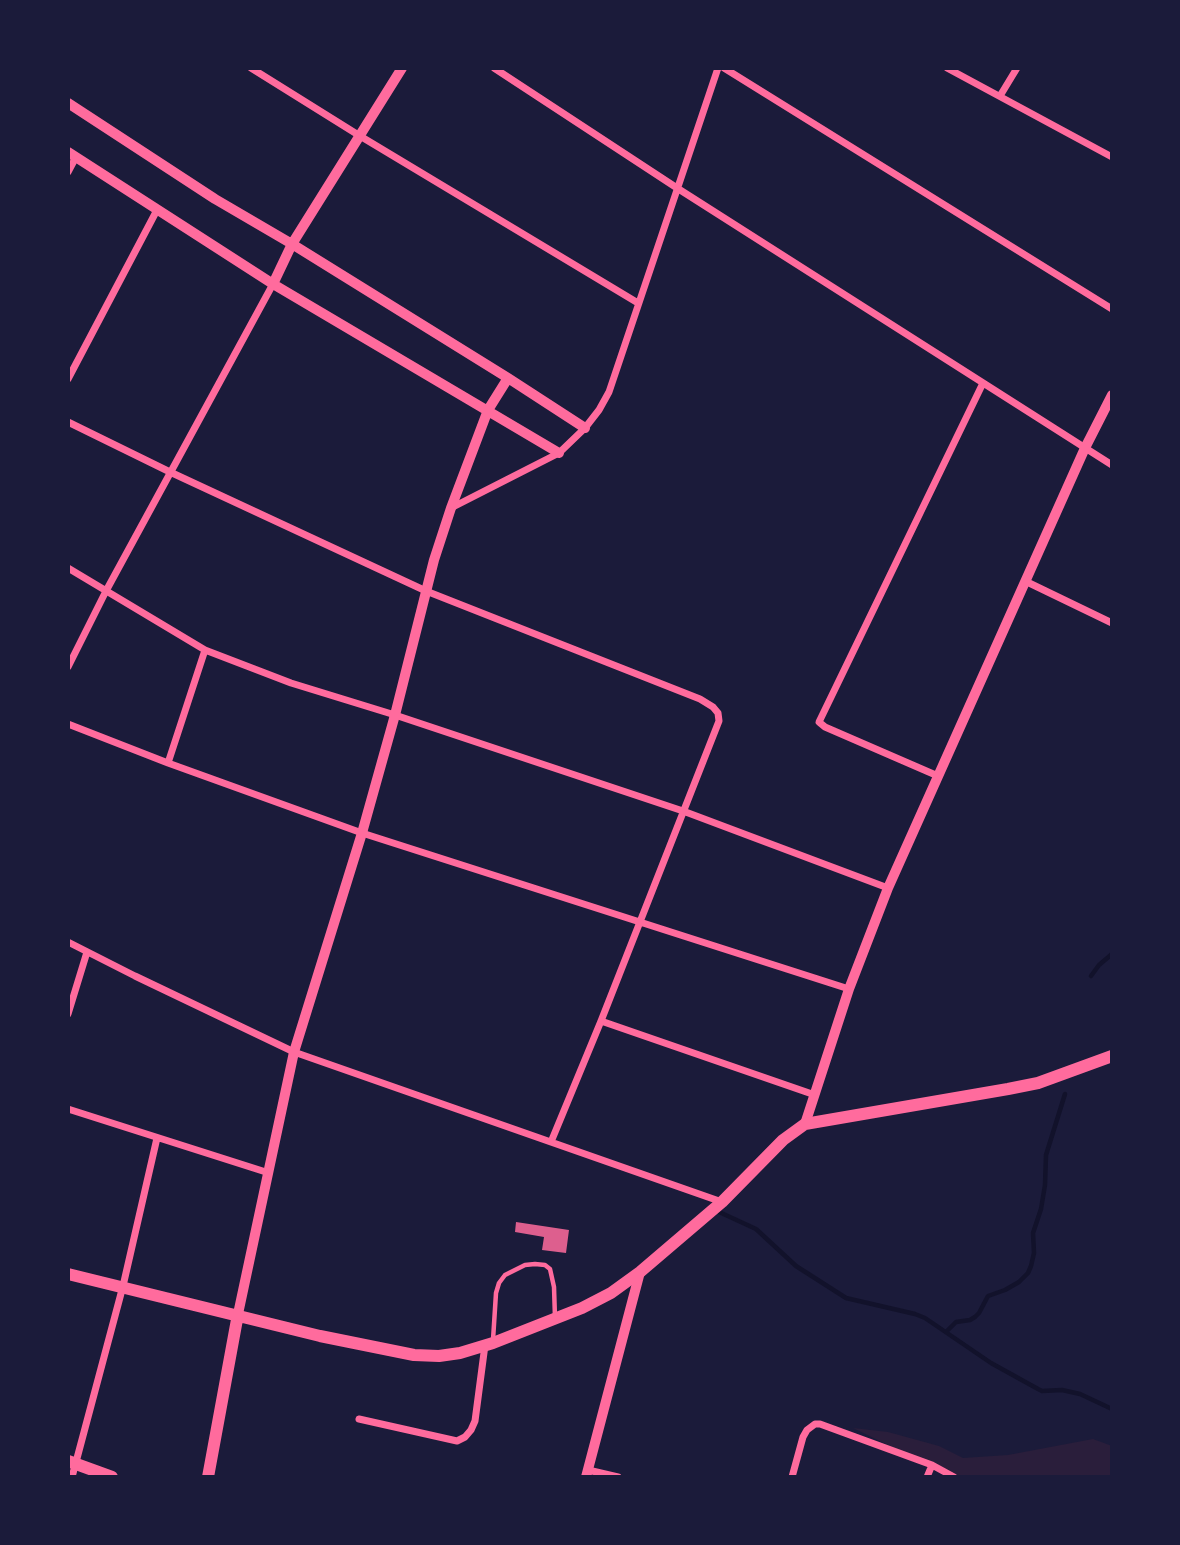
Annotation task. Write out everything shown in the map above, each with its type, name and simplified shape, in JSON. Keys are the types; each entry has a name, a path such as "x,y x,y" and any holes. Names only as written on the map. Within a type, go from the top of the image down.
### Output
{"main road":[{"path":"68,1274 320,1336 414,1355 460,1353 555,1319 611,1293 640,1272 722,1202 783,1140 805,1124 1038,1083 1112,1056"},
{"path":"208,1477 238,1314"},
{"path":"72,1462 112,1477"}],"street":[{"path":"251,68 638,303"},
{"path":"68,667 292,244 402,68"},
{"path":"494,68 1112,465"},
{"path":"451,508 559,453 599,410 609,392 718,68"},
{"path":"724,68 1112,309"},
{"path":"947,68 1112,157"},
{"path":"1000,96 1017,68"},
{"path":"68,103 215,199 292,244 585,428"},
{"path":"68,172 72,155 273,284 559,453"},
{"path":"68,379 157,210"},
{"path":"238,1314 294,1052 362,833 434,560 488,410 508,379"},
{"path":"938,776 819,722 983,383"},
{"path":"805,1124 849,989 888,888 1084,448 1112,394"},
{"path":"68,422 426,591 700,699 718,713 719,721 551,1142"},
{"path":"68,569 205,650 291,683 683,811 888,888"},
{"path":"1025,581 1112,623"},
{"path":"168,763 205,650"},
{"path":"68,724 362,833 849,989"},
{"path":"68,942 294,1052 722,1202"},
{"path":"68,1014 87,952"},
{"path":"601,1021 815,1095"},
{"path":"68,1109 269,1173"},
{"path":"72,1477 72,1462 122,1286 157,1138"},
{"path":"618,1477 587,1473 640,1272"},
{"path":"359,1419 457,1441 465,1437 475,1421 489,1344"},
{"path":"792,1477 803,1437 815,1424 932,1465 954,1477"},
{"path":"927,1477 932,1465"}],"lane":[{"path":"489,1344 499,1283 505,1275 525,1265 545,1265 550,1269 554,1287 555,1319"}],"shaded area":[{"path":"853,1428 888,1432 939,1446 963,1458 1008,1455 1093,1439 1112,1446 1112,1477 954,1477"}],"building":[{"path":"516,1222 569,1230 566,1253 542,1250 544,1237 515,1232"}],"waterway":[{"path":"1091,976 1112,954"},
{"path":"946,1332 956,1322 975,1317 988,1296 1019,1282 1028,1273 1034,1253 1033,1233 1045,1185 1046,1155 1065,1094"},
{"path":"717,1211 756,1229 796,1266 846,1298 925,1318 991,1363 1042,1391 1062,1390 1080,1394 1112,1409"}]}
